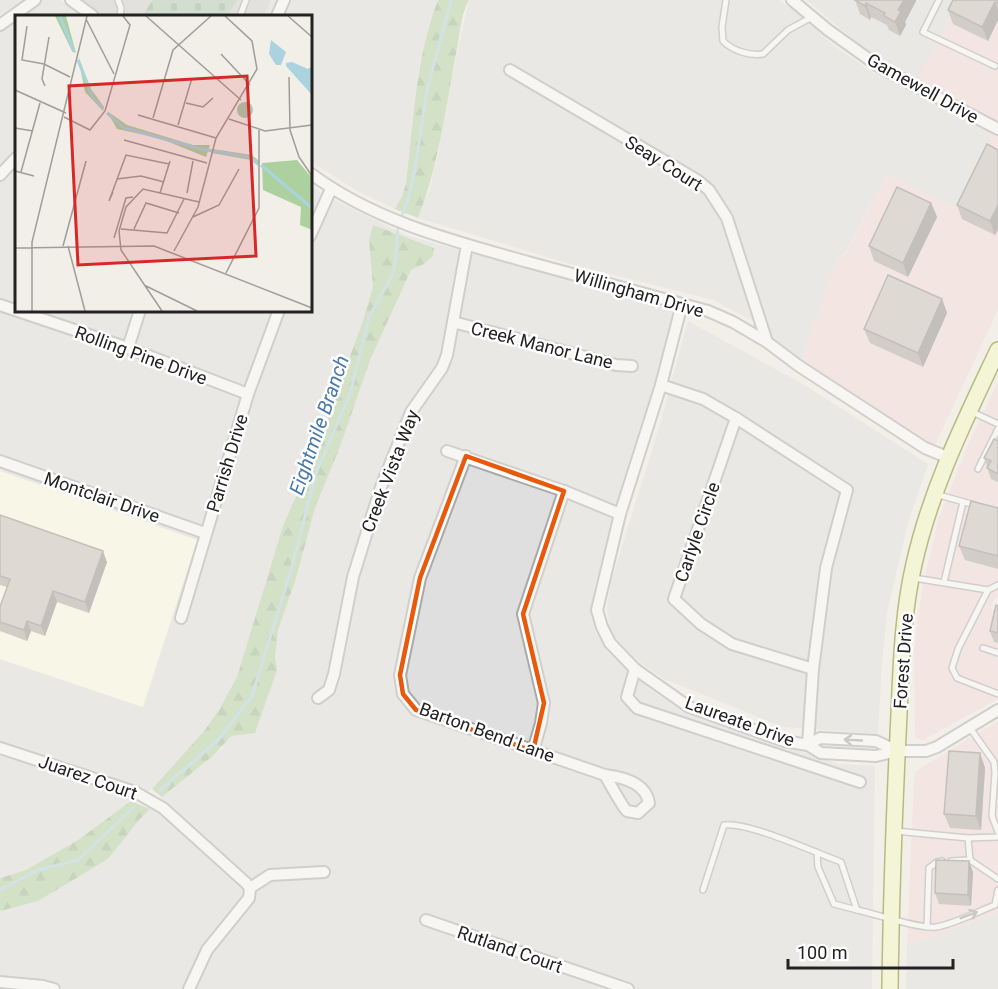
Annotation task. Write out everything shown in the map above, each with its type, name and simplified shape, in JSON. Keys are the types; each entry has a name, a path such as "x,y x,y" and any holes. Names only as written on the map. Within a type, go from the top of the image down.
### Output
{"main road":[{"name":"Forest Drive","path":"890,989 893,831 902,640 911,577 933,493 947,457 998,350"}],"street":[{"path":"0,25 35,0"},
{"path":"71,0 92,15"},
{"name":"Gamewell Drive","path":"792,0 881,68 998,129"},
{"name":"Seay Court","path":"510,70 697,180 709,190 727,218 767,342"},
{"path":"0,175 15,159"},
{"name":"Willingham Drive","path":"312,175 331,189 410,227 467,245 708,311 733,322 767,342 799,366 916,442 947,457"},
{"path":"312,232 331,189"},
{"name":"Creek Vista Way","path":"318,698 329,690 334,674 353,577 381,487 411,412 444,362 467,245"},
{"name":"Laureate Drive","path":"682,304 620,514 597,610 602,627 610,643 635,669 689,707 784,741 808,745 820,738 876,741 897,751"},
{"name":"Rolling Pine Drive","path":"0,305 15,310"},
{"name":"Rolling Pine Drive","path":"21,312 128,348 248,394"},
{"path":"128,348 139,312"},
{"name":"Parrish Drive","path":"181,618 248,394 278,312"},
{"name":"Creek Manor Lane","path":"453,322 616,365 632,366"},
{"path":"660,384 703,399 847,490 826,568 813,669 808,745"},
{"name":"Carlyle Circle","path":"736,418 674,599 700,624 732,644 813,669"},
{"path":"447,451 564,490 620,514"},
{"name":"Barton Bend Lane","path":"466,456 420,578 400,675 403,694 417,710 605,775"},
{"name":"Montclair Drive","path":"0,461 205,532"},
{"path":"533,751 542,723 544,703 523,614 564,490"},
{"path":"635,669 627,697 637,708 860,782"},
{"path":"897,751 926,751 937,747 998,710"},
{"name":"Juarez Court","path":"0,748 135,792 149,799 250,888"},
{"path":"189,989 207,950 249,898 250,888 270,875 324,872"},
{"name":"Rutland Court","path":"426,920 628,989"},
{"path":"0,982 54,989"}],"lane":[{"path":"118,0 121,8 120,15"},
{"path":"240,15 246,0"},
{"path":"726,0 722,27 723,41 728,46 751,54 763,54 788,30 812,17"},
{"path":"939,0 923,32 995,66"},
{"path":"969,411 998,423"},
{"path":"978,469 998,429"},
{"path":"933,493 980,506"},
{"path":"944,582 963,502"},
{"path":"911,577 988,590"},
{"path":"998,585 988,590 958,649 952,668 957,678 998,694"},
{"path":"982,648 998,653"},
{"path":"970,727 996,762 996,796 992,816 998,832"},
{"path":"703,890 724,825 732,824 841,862 857,910"},
{"path":"893,831 968,838 998,837"},
{"path":"968,838 970,860"},
{"path":"817,853 818,867 834,904 927,927 943,925 994,905 998,890"},
{"path":"927,927 929,868 937,862 970,860 998,879"}],"highlighted area":[{"path":"466,456 564,491 523,614 544,703 533,751 416,710 403,694 400,675 420,578"}],"shaded area":[{"path":"0,0 60,0 82,15 15,15 15,312 312,312 312,185 322,194 408,236 677,309 652,400 594,588 591,612 596,634 618,661 647,687 686,714 838,764 875,766 872,989 0,989 0,911 38,900 139,820 162,797 224,747 192,738 196,740 152,789 131,801 78,840 26,870 0,878 0,659 142,707 197,540 0,471"},
{"path":"82,0 271,0 264,15 104,15"},
{"path":"271,0 438,0 429,24 419,67 406,183 395,209 359,192 312,163 312,15 264,15"},
{"path":"469,0 778,0 797,13 834,46 877,75 994,132 956,208 887,174 845,254 837,259 801,364 753,321 713,300 567,263 418,218 430,188"},
{"path":"807,0 958,0 918,81 858,44"},
{"path":"958,0 998,0 998,122 918,81"},
{"path":"998,124 998,310 934,447 801,364 837,259 846,254 887,174 956,207"},
{"path":"688,321 806,386 928,464 908,523 887,613 878,734 783,727 664,679 626,653 610,632 607,608 611,582 661,421"},
{"path":"998,382 998,594 990,608 998,611 998,699 923,740 917,739 915,736 914,650 922,589 939,517 967,447"},
{"path":"0,471 197,540 143,707 0,659"},
{"path":"998,721 998,913 907,946 916,771"},
{"path":"998,913 998,989 906,989 907,946"}],"green space":[{"path":"152,0 237,0 228,15 144,15"},
{"path":"438,0 469,0 462,19 436,158 418,218 395,209 406,183 424,44"},
{"path":"373,225 434,248 433,256 424,264 411,270 370,360 341,444 315,508 296,578 278,630 275,657 277,670 255,733 231,736 214,755 162,797 152,789 205,730 237,677 283,526 312,460 363,321 373,287 369,240"},
{"path":"131,801 150,809 108,859 38,901 0,911 0,878 26,870 78,840"}],"building":[{"path":"855,0 904,0 895,22 884,16 885,13"},
{"path":"953,0 998,0 998,3 995,2 982,27 948,10"},
{"path":"987,144 998,150 998,205 990,221 957,205"},
{"path":"897,187 931,203 903,263 869,246"},
{"path":"888,275 942,299 918,353 864,329"},
{"path":"994,439 998,441 998,474 987,468 991,461 984,458"},
{"path":"971,501 998,508 998,556 959,546"},
{"path":"0,515 103,551 85,602 53,591 41,626 27,621 24,630 0,622 0,607 10,579 0,576"},
{"path":"996,605 998,606 998,633 990,631"},
{"path":"949,751 980,753 976,816 944,814"},
{"path":"936,860 969,861 968,895 935,893"}],"waterway":[{"name":"Eightmile Branch","path":"159,791 218,740 252,696 291,570 316,473 350,394 369,317 392,276 396,258 398,226 408,200 415,169 427,90 451,0"},
{"name":"Eightmile Branch","path":"0,890 38,870 78,860 133,808"}]}
